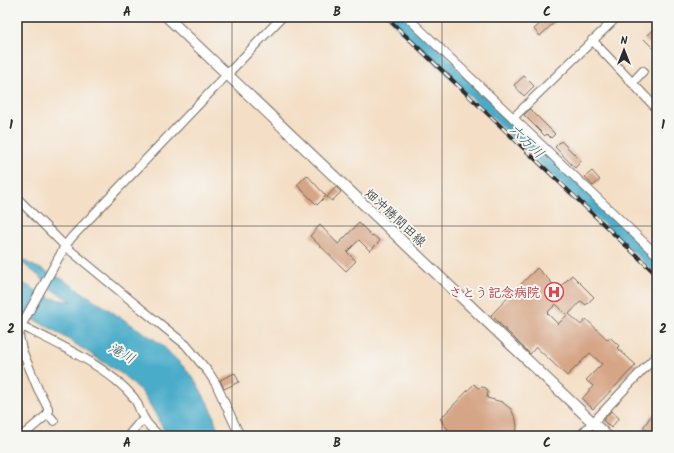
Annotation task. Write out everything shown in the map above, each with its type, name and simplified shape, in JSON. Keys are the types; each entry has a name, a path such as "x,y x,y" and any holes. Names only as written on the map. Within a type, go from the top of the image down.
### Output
{"main road":[{"name":"畑沖勝間田線","path":"166,17 607,436"}],"street":[{"path":"54,421 48,414 48,408 38,389 22,350 19,336 19,325 65,246 282,17"},
{"path":"407,17 657,255"},
{"path":"514,118 617,17"},
{"path":"592,40 657,108"},
{"path":"632,83 643,72"},
{"path":"17,198 65,246 186,345 216,384 240,436"},
{"path":"19,325 78,355 122,386 141,409 144,420 159,436"},
{"path":"580,436 657,355"},
{"path":"22,436 48,414"},
{"path":"128,436 139,423 144,420"}],"water":[{"name":"滝川","path":"17,255 28,263 62,279 161,344 184,367 196,382 211,409 220,436 167,436 142,392 122,374 52,329 17,311 17,280 50,298 72,302 51,289 39,276 17,259"}],"building":[{"path":"548,17 552,17 556,21 540,36 534,29"},
{"path":"653,30 657,35 657,52 644,39"},
{"path":"524,76 534,86 524,96 514,85"},
{"path":"530,109 555,134 551,138 547,134 545,136 524,115"},
{"path":"561,141 581,161 575,168 555,147"},
{"path":"592,171 600,180 593,186 585,177"},
{"path":"307,175 326,196 317,205 297,185"},
{"path":"336,187 341,192 332,201 327,197"},
{"path":"359,223 372,236 373,235 380,241 370,251 359,240 347,252 356,261 346,271 310,236 320,225 338,244"},
{"path":"537,268 558,289 572,275 594,297 586,305 581,301 569,314 581,325 586,319 608,340 610,337 619,346 617,348 636,365 593,409 582,399 593,386 586,380 602,364 590,353 567,376 536,347 530,354 491,315","holes":["556,304 567,315 558,324 547,313"]},
{"path":"235,373 239,382 224,389 220,380"},
{"path":"474,384 478,388 486,388 488,392 487,398 502,402 511,409 516,420 516,436 455,436 442,423 443,422 440,419"},
{"path":"611,411 619,418 611,428 603,420"},
{"path":"652,414 657,417 657,436 643,428"}],"waterway":[{"name":"六万川","path":"396,17 657,266"}],"railway":[{"path":"386,17 657,275"}],"place":[{"name":"さとう記念病院","path":"554,292"}]}
